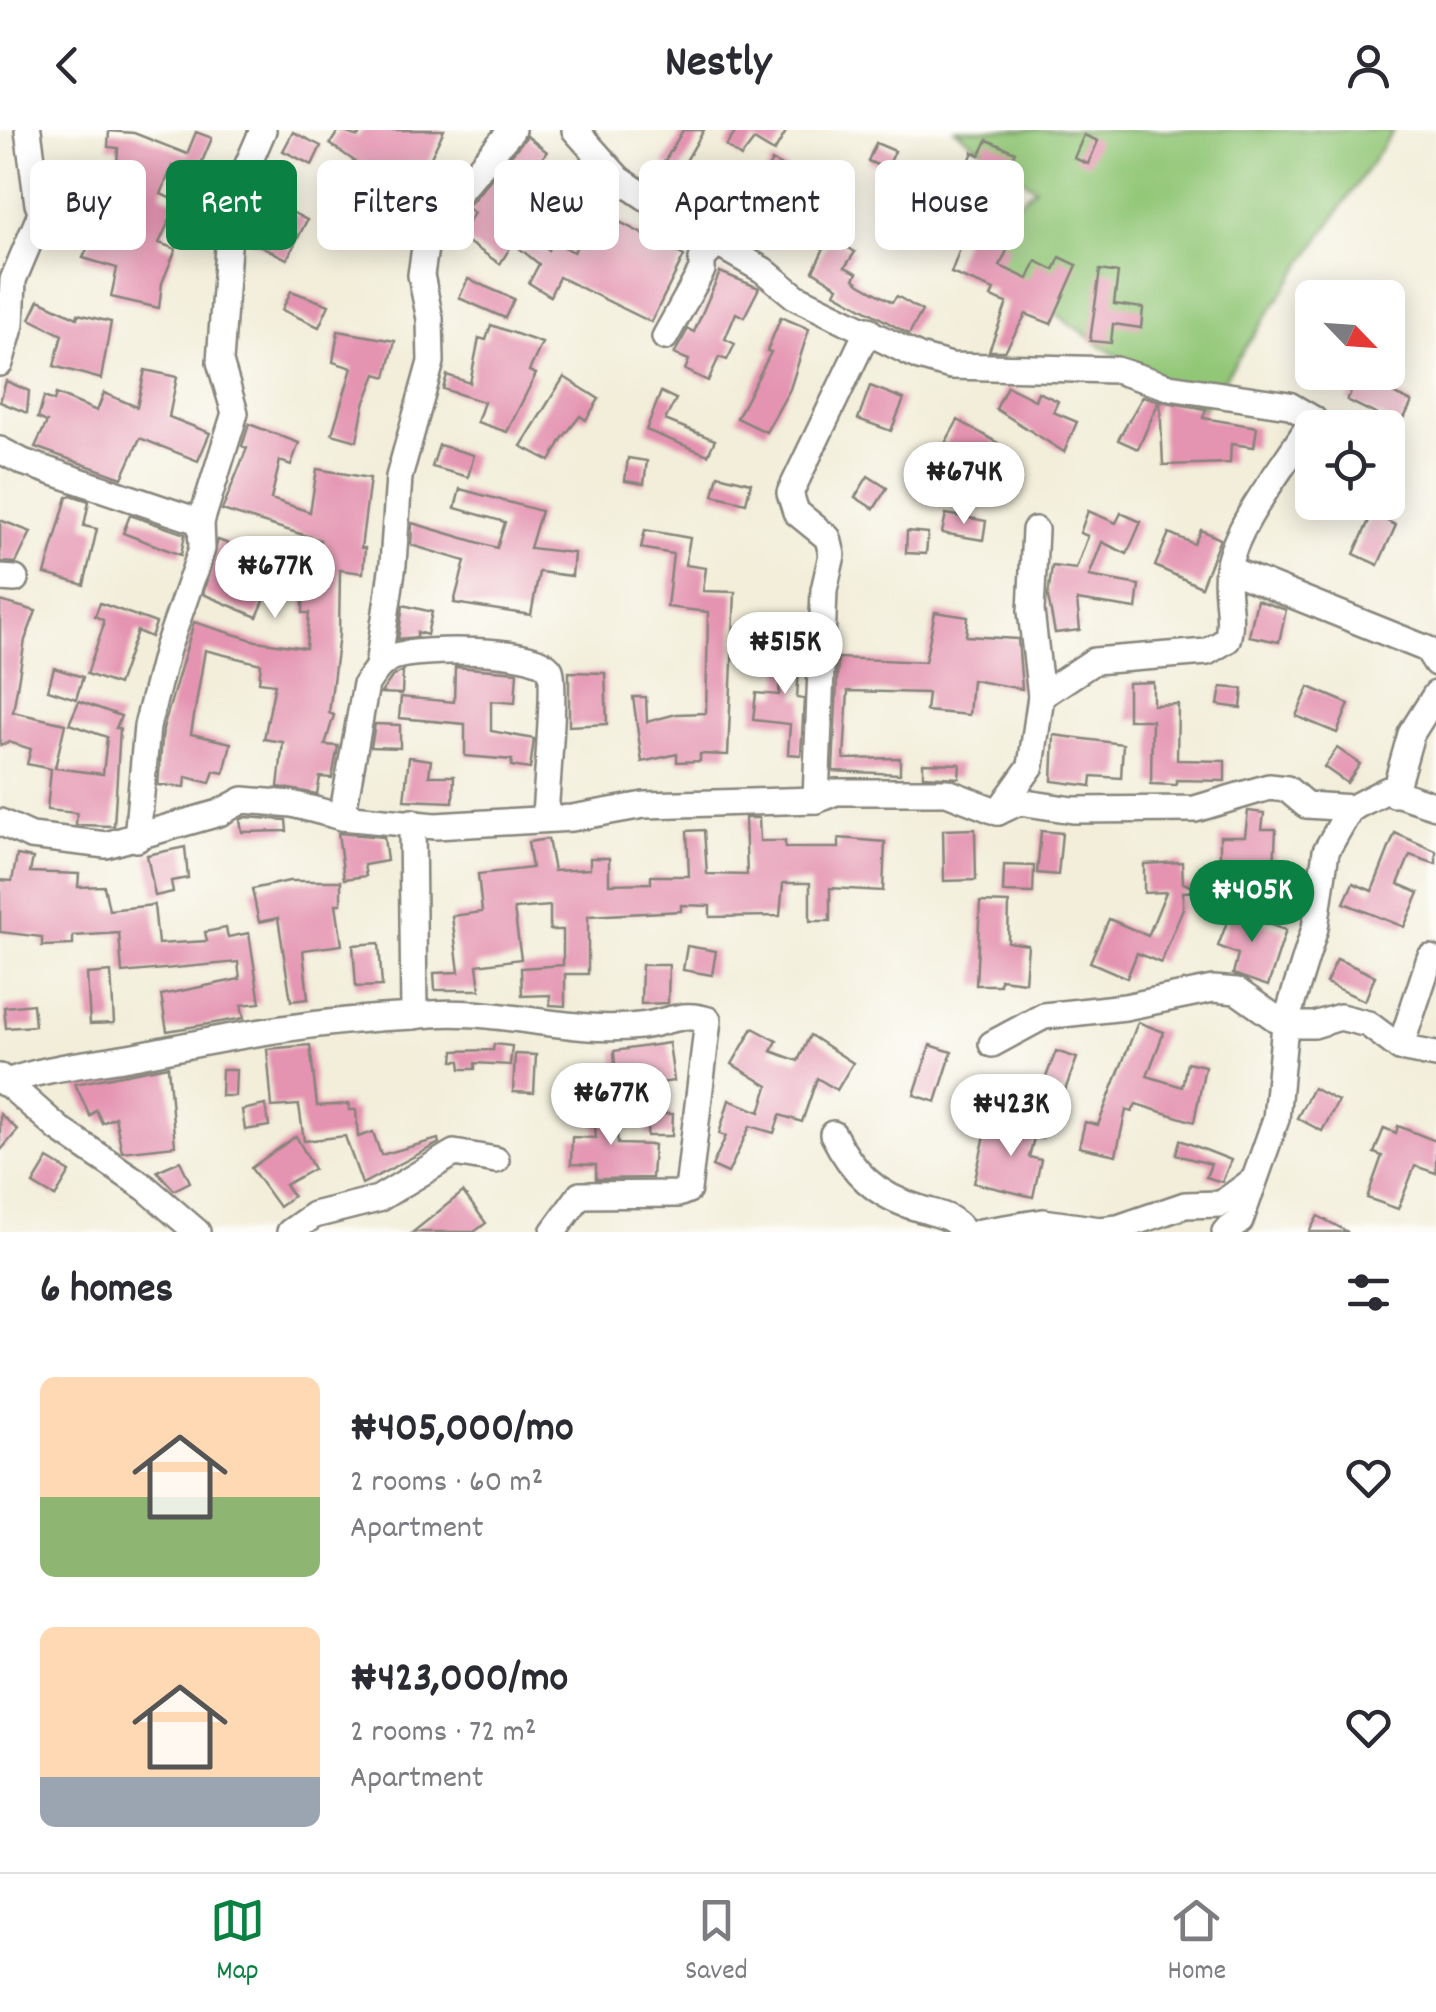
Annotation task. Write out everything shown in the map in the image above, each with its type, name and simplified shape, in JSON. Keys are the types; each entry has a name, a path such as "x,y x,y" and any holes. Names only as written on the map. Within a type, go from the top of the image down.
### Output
{"street":[{"path":"28,130 33,160"},
{"path":"137,839 147,726 167,649 197,568 202,548 200,522 235,413 220,362 229,233 243,176 263,130"},
{"path":"342,817 366,684 378,666 393,564 399,477 431,362 430,319 421,275 428,227 512,130"},
{"path":"575,130 604,140 619,179 639,192"},
{"path":"0,363 11,324 13,280 30,240"},
{"path":"665,338 702,270 702,259 711,250"},
{"path":"728,250 763,270 796,297 919,357 951,366 1116,370 1169,386 1270,401 1304,411 1312,419 1264,492 1228,569 1231,625 1227,640 1218,648 1094,661 1041,696"},
{"path":"816,800 824,590 832,554 828,538 796,512 790,493 868,330"},
{"path":"0,450 23,462 200,522"},
{"path":"998,812 1031,766 1041,696 1031,612 1035,530"},
{"path":"1228,569 1433,652"},
{"path":"378,666 405,654 511,651 541,660 551,672 554,693 548,732 545,817"},
{"path":"1394,794 1411,734 1436,694"},
{"path":"0,822 43,838 106,845 220,812 244,800 292,804 342,817 455,826 572,818 644,805 816,800 836,792 947,792 998,812 1019,802 1073,810 1195,809 1269,787 1287,789 1306,804 1354,808"},
{"path":"980,1232 1044,1222 1100,1230 1185,1205 1229,1219 1251,1182 1276,1119 1285,1025 1312,941 1326,851 1354,808 1387,790 1436,806"},
{"path":"412,822 414,1016"},
{"path":"1400,1048 1430,958"},
{"path":"992,1044 1044,1016 1126,1007 1214,989 1237,991 1285,1025 1314,1025 1340,1017 1368,1024 1400,1048 1436,1055"},
{"path":"2,1080 43,1068 126,1057 228,1034 326,1020 414,1016 456,1009 489,1018 615,1028 646,1026 684,1014 708,1020 688,1190 678,1194 580,1194 554,1232"},
{"path":"2,1080 73,1139 146,1188 197,1232"},
{"path":"833,1134 857,1176 918,1208 954,1217 964,1232"},
{"path":"290,1232 314,1215 378,1199 454,1153 496,1160"}],"green space":[{"path":"955,130 1394,130 1204,408 1106,349 965,250 1024,250 1024,197 1035,188 1024,180 1024,160 996,160"}],"building":[{"path":"339,130 358,137 362,130 444,130 430,160 353,160 330,144"},
{"path":"683,130 704,130 687,160 665,160"},
{"path":"737,130 787,130 774,152 754,140 741,157 726,146"},
{"path":"109,131 134,133 187,154 196,132 212,138 203,160 166,160 166,181 161,194 166,196 166,228 159,243 166,245 166,250 176,250 162,283 159,308 111,297 117,268 83,258 87,250 146,250 146,160 117,160 118,148 108,147"},
{"path":"293,132 321,146 312,165 283,151"},
{"path":"1084,135 1098,141 1088,164 1074,158"},
{"path":"527,136 547,152 541,160 507,160"},
{"path":"987,140 1015,152 1012,160 970,160 973,152 980,155"},
{"path":"876,143 895,151 891,160 875,160 875,164 868,161"},
{"path":"494,175 494,250 509,250 500,264 474,246 474,199"},
{"path":"297,215 307,220 297,240"},
{"path":"619,222 639,232 639,250 673,250 684,256 651,322 559,277 550,296 529,283 539,264 522,250 619,250"},
{"path":"269,250 292,250 287,259"},
{"path":"823,250 852,250 855,252 845,267 857,273 854,279 892,302 897,296 922,311 909,334 835,293 838,287 813,271"},
{"path":"960,250 1007,250 1000,266 1028,279 1036,261 1054,270 1060,257 1077,265 1051,324 1026,314 1005,351 989,351 1007,303 991,297 994,290 951,273"},
{"path":"1100,270 1118,273 1114,304 1143,308 1141,328 1113,324 1111,343 1090,341"},
{"path":"720,272 759,288 744,317 736,313 725,339 735,344 727,360 719,357 708,381 685,370 689,360 674,354 688,329 694,332"},
{"path":"468,279 514,299 505,318 459,298"},
{"path":"291,291 329,305 319,327 282,310"},
{"path":"39,300 77,318 78,314 111,322 101,379 54,366 62,335 30,319"},
{"path":"781,317 809,329 790,389 766,432 737,418 771,352 767,351"},
{"path":"491,325 542,343 529,371 536,374 507,432 477,422 484,402 443,389 447,375 470,383 479,338 486,340"},
{"path":"338,331 395,341 386,377 376,374 364,404 357,441 332,434 352,368 333,362"},
{"path":"145,370 177,377 169,417 210,433 198,461 140,438 122,478 35,447 47,422 38,418 44,397 54,401 56,394 97,411 104,393 137,407"},
{"path":"564,377 599,399 586,420 580,416 550,461 521,446"},
{"path":"6,381 29,391 27,413 0,402"},
{"path":"870,386 904,399 891,431 858,419"},
{"path":"1007,386 1035,400 1038,392 1058,401 1053,412 1077,422 1064,452 996,409"},
{"path":"1352,390 1387,390 1412,402 1405,416 1405,410 1367,410 1347,400"},
{"path":"661,392 676,399 665,420 715,440 708,455 646,430"},
{"path":"1143,396 1159,401 1138,449 1118,440"},
{"path":"1160,401 1206,409 1203,418 1257,427 1254,447 1231,444 1230,463 1163,465"},
{"path":"958,420 998,443 983,474 943,447"},
{"path":"249,424 299,443 291,465 280,461 271,499 310,512 317,469 370,478 361,548 365,548 363,573 340,570 339,635 329,713 334,715 325,745 338,746 332,778 320,777 317,794 278,787 283,742 264,739 275,684 259,682 261,664 205,650 191,734 231,743 224,773 214,771 210,783 186,777 185,787 158,785 163,729 194,622 256,641 306,648 309,613 303,613 303,590 271,585 257,617 203,594 218,540 273,560 271,564 317,569 320,540 222,510 247,448 242,446"},
{"path":"439,445 474,455 468,477 432,467"},
{"path":"628,458 647,461 644,484 625,481"},
{"path":"718,475 751,483 746,503 713,495"},
{"path":"868,476 887,488 874,509 855,497"},
{"path":"460,489 541,511 530,548 574,553 572,576 539,572 531,615 454,603 465,561 411,545 412,523 497,548 505,522 455,508"},
{"path":"67,497 89,501 84,526 97,529 84,585 45,574"},
{"path":"1088,511 1116,523 1121,513 1141,522 1127,554 1102,542 1089,576 1139,585 1136,609 1077,600 1080,630 1055,633 1048,597 1052,566 1076,569 1088,536 1080,533"},
{"path":"946,514 986,521 983,540 942,533"},
{"path":"130,515 185,534 181,555 123,533"},
{"path":"0,520 31,532 16,563 0,562"},
{"path":"1369,520 1396,525 1378,565 1354,554"},
{"path":"645,530 690,538 685,565 706,568 703,591 735,592 728,755 700,754 700,761 677,762 677,754 642,762 633,697 646,697 647,722 676,714 706,713 708,612 667,607 673,554 641,548"},
{"path":"1201,530 1220,539 1201,587 1155,566 1169,533 1194,544"},
{"path":"907,531 928,533 926,554 906,553"},
{"path":"1257,600 1286,610 1279,642 1249,636"},
{"path":"0,601 36,611 25,640 13,712 65,724 55,768 103,774 107,737 69,724 79,701 121,716 116,728 120,728 114,826 76,825 77,813 47,810 51,769 27,764 31,749 9,742 0,745"},
{"path":"100,603 156,623 151,637 137,631 118,685 87,674 103,627 103,620 95,616"},
{"path":"403,605 432,612 427,635 417,632 417,637 398,639"},
{"path":"935,612 968,617 966,636 1018,639 1022,689 972,680 969,715 926,711 928,693 848,691 844,759 900,758 900,774 833,771 838,658 925,662"},
{"path":"782,637 801,638 797,698 804,699 801,755 788,754 790,724 753,720 756,693 779,695"},
{"path":"455,667 517,672 515,703 491,701 491,731 534,739 530,769 511,766 512,760 465,756 465,724 399,718 401,697 454,702"},
{"path":"54,668 83,677 76,699 48,690"},
{"path":"403,671 402,694 381,693 392,677"},
{"path":"569,672 605,673 607,724 569,726"},
{"path":"1153,682 1153,705 1178,704 1177,760 1225,761 1225,781 1151,784 1152,720 1128,720 1128,683"},
{"path":"1221,687 1243,689 1241,708 1218,705"},
{"path":"1309,687 1349,704 1337,733 1296,716"},
{"path":"375,724 400,725 400,748 371,747"},
{"path":"1054,735 1123,744 1121,778 1092,776 1091,786 1052,781"},
{"path":"1337,748 1360,764 1347,783 1324,767"},
{"path":"409,757 431,760 429,776 454,776 453,802 404,800"},
{"path":"923,763 960,764 959,778 923,776"},
{"path":"1248,811 1264,813 1262,829 1276,829 1274,868 1285,868 1286,887 1220,885 1220,836 1245,836"},
{"path":"745,818 759,818 760,841 785,841 785,848 839,848 839,838 885,842 883,891 830,888 830,921 810,921 810,883 783,883 780,916 710,917 710,906 681,905 681,911 588,916 588,974 565,974 565,1006 550,1005 550,995 522,996 521,968 563,965 563,930 550,930 550,906 514,909 521,959 477,965 480,990 435,990 434,973 459,972 452,916 482,912 478,874 532,868 528,842 548,839 554,871 590,869 590,858 609,858 609,884 651,883 651,876 689,876 687,831 704,830 707,874 747,875"},
{"path":"240,820 286,820 287,831 242,832"},
{"path":"975,829 976,880 944,881 943,830"},
{"path":"1041,831 1062,833 1058,875 1037,873"},
{"path":"338,833 384,837 387,861 364,865 366,876 344,879"},
{"path":"1395,833 1436,851 1436,864 1410,855 1398,884 1419,893 1404,927 1344,903 1353,883 1372,891"},
{"path":"185,847 188,878 171,881 173,892 155,896 147,855"},
{"path":"17,855 33,858 30,872 79,874 78,887 104,886 109,910 154,905 158,944 207,941 205,932 226,928 228,937 249,933 260,1003 241,1005 244,1018 167,1031 161,995 240,979 238,962 122,973 119,933 73,936 73,945 42,946 42,937 0,932 0,880 12,881"},
{"path":"1182,862 1183,883 1202,891 1183,892 1183,908 1161,963 1137,953 1127,978 1090,962 1109,919 1148,936 1166,892 1144,893 1144,864"},
{"path":"1004,865 1034,866 1033,893 1003,892"},
{"path":"289,881 341,881 341,904 336,904 342,945 303,950 308,999 291,1001 278,918 259,922 252,889"},
{"path":"980,902 1009,903 1008,942 1028,945 1025,982 1000,979 1000,985 976,985"},
{"path":"1234,904 1250,911 1247,917 1286,930 1268,986 1233,974 1238,954 1218,946"},
{"path":"379,943 382,986 356,987 353,945"},
{"path":"687,946 716,951 712,975 683,970"},
{"path":"1337,959 1375,976 1365,1001 1326,983"},
{"path":"642,965 669,965 668,1003 641,1004"},
{"path":"111,972 114,1023 90,1024 87,974"},
{"path":"33,1004 35,1026 6,1028 4,1007"},
{"path":"1138,1022 1164,1032 1147,1076 1182,1087 1187,1062 1205,1066 1194,1122 1136,1104 1132,1112 1126,1110 1116,1155 1079,1147 1085,1122 1098,1125"},
{"path":"753,1028 777,1041 771,1051 798,1061 810,1035 853,1063 837,1090 817,1078 802,1122 780,1115 774,1133 750,1126 728,1173 712,1166 726,1136 719,1134 729,1100 760,1112 768,1086 732,1064"},
{"path":"669,1043 674,1081 638,1086 639,1100 617,1102 614,1051"},
{"path":"494,1044 512,1046 510,1065 475,1063 475,1069 461,1069 460,1061 453,1061 454,1051 493,1050"},
{"path":"310,1045 317,1106 349,1104 349,1110 356,1110 358,1137 373,1132 381,1155 438,1139 439,1143 362,1184 345,1136 304,1141 299,1105 272,1107 267,1049"},
{"path":"930,1045 952,1052 936,1102 914,1095"},
{"path":"1056,1051 1077,1058 1064,1093 1043,1085"},
{"path":"515,1054 536,1055 534,1093 513,1092"},
{"path":"168,1066 175,1146 122,1152 115,1117 102,1123 96,1110 90,1116 75,1084"},
{"path":"222,1070 236,1070 235,1096 221,1096"},
{"path":"1313,1088 1338,1101 1322,1131 1297,1118"},
{"path":"613,1095 618,1144 654,1145 652,1178 596,1179 596,1165 571,1164 572,1137 596,1138 592,1098"},
{"path":"265,1105 269,1126 245,1130 242,1110"},
{"path":"0,1114 18,1130 0,1151"},
{"path":"648,1114 673,1114 672,1136 647,1136"},
{"path":"1031,1115 1048,1120 1042,1139 1034,1138 1029,1157 1041,1160 1033,1197 974,1183 987,1127 1024,1135"},
{"path":"1398,1126 1436,1141 1436,1173 1415,1166 1398,1209 1367,1198 1382,1156 1374,1153 1384,1128 1396,1133"},
{"path":"296,1136 314,1169 285,1185 293,1196 279,1207 251,1168"},
{"path":"1180,1140 1231,1160 1222,1182 1206,1177 1211,1164 1176,1155"},
{"path":"48,1159 70,1172 55,1197 33,1184"},
{"path":"180,1161 190,1182 174,1190 157,1171"},
{"path":"463,1192 486,1223 474,1232 413,1232"},
{"path":"1318,1216 1348,1232 1309,1232"}]}
